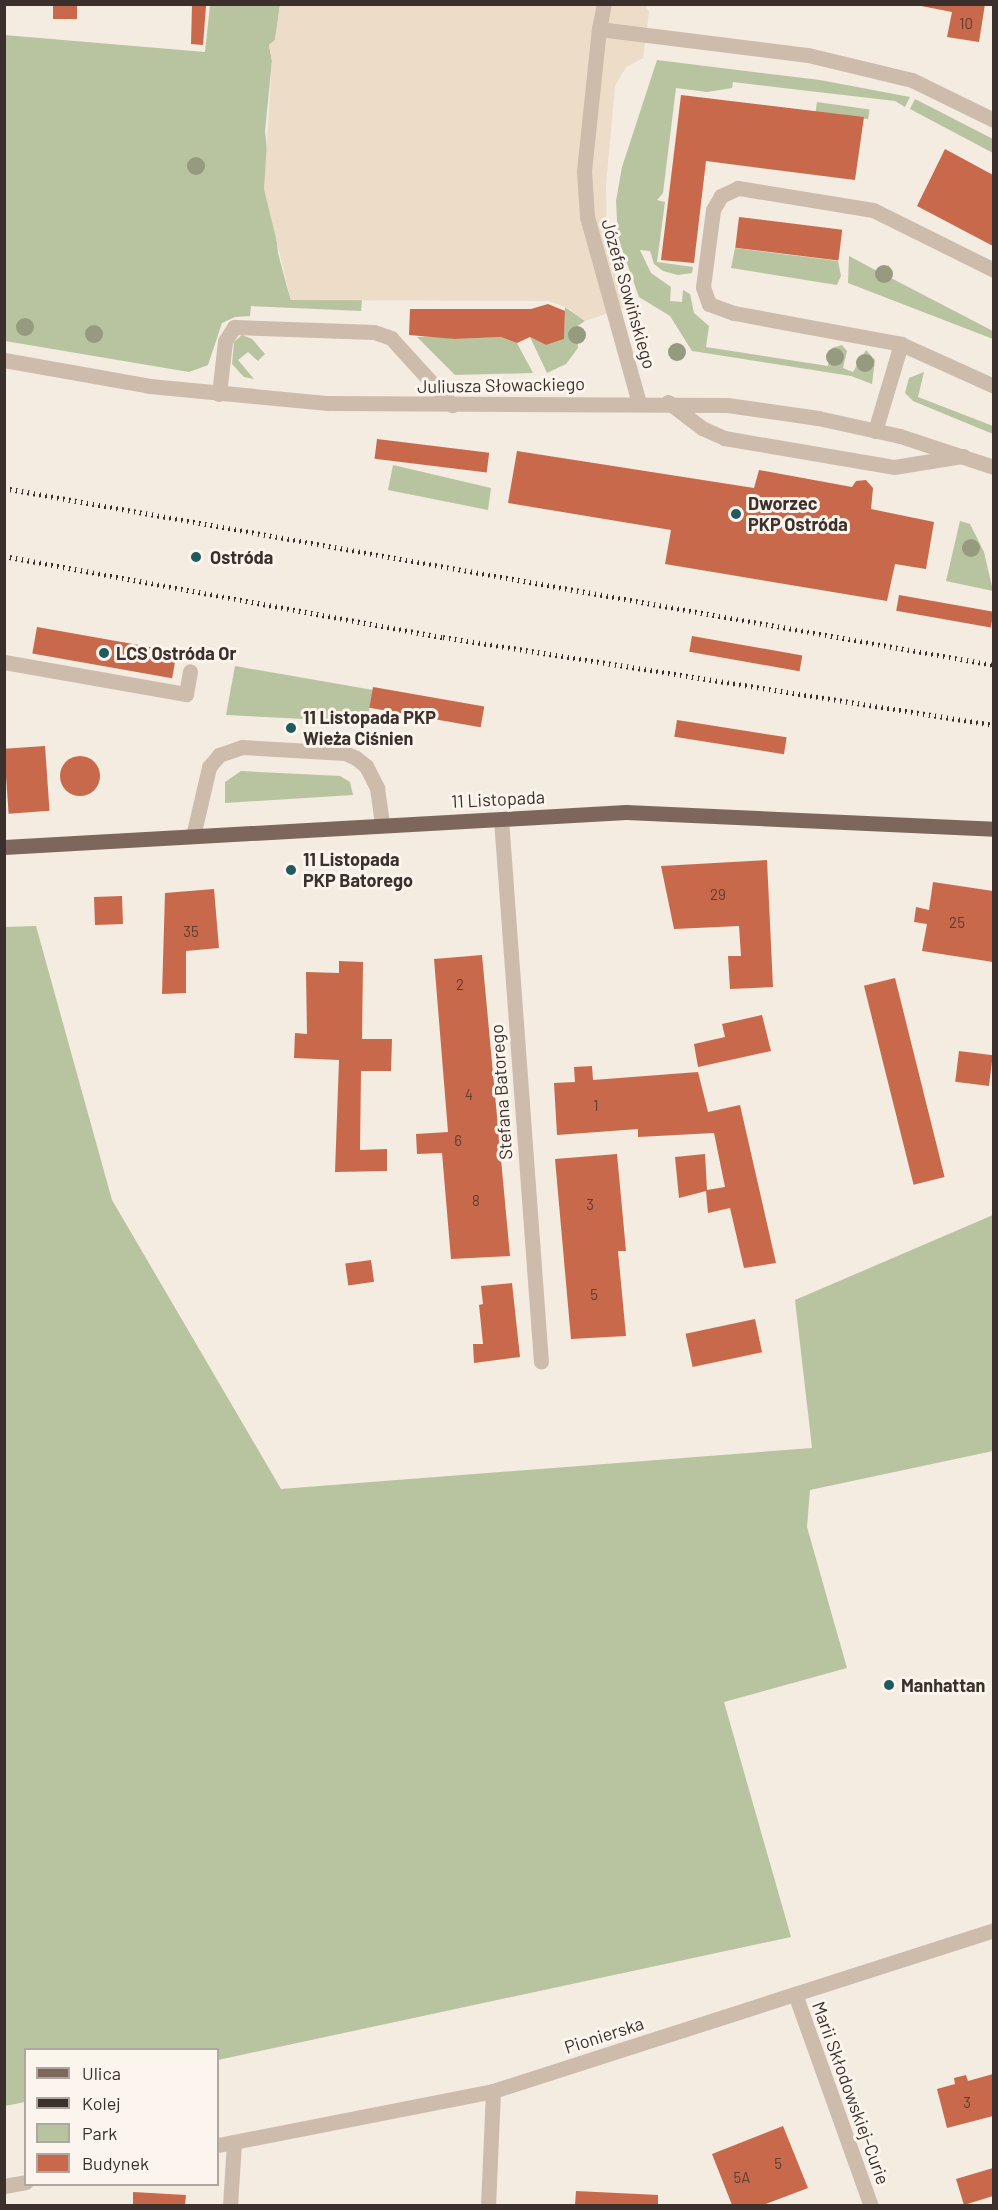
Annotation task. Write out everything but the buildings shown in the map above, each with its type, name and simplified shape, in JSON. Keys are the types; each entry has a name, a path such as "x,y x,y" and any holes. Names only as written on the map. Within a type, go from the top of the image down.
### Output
{"main road":[{"name":"11 Listopada","path":"4,847 626,812 714,813 993,829"}],"street":[{"name":"Józefa Sowińskiego","path":"604,4 599,29 584,171 586,217 639,402"},
{"path":"599,29 808,55 912,80 993,120"},
{"path":"993,270 873,210 738,188 721,196 713,210 703,286 709,304 734,313 901,344 993,386"},
{"path":"219,394 225,341 234,327 374,332 391,338 452,405"},
{"path":"875,431 901,344"},
{"name":"Juliusza Słowackiego","path":"4,360 114,381 219,394 339,403 452,405 668,402 728,405 875,431 964,456 993,467"},
{"path":"668,402 702,428 724,438 894,467 964,456"},
{"path":"4,662 186,694 190,671"},
{"path":"193,836 209,767 219,755 242,747 345,753 356,758 366,766 377,788 382,825"},
{"name":"Stefana Batorego","path":"501,819 541,1362"},
{"name":"Pionierska","path":"219,2145 493,2091 993,1930"},
{"name":"Marii Skłodowskiej-Curie","path":"795,1994 871,2205"},
{"path":"488,2205 493,2091"},
{"path":"230,2205 234,2142"},
{"path":"4,2186 24,2182"}],"green space":[{"path":"210,5 280,5 275,40 269,45 272,61 265,131 278,253 287,287 291,300 362,300 361,311 251,306 250,316 235,317 222,323 208,365 189,372 5,341 4,35 205,52"},
{"path":"657,60 820,80 910,97 905,107 895,101 733,82 732,88 707,92 676,88 663,193 657,200 665,202 657,262 693,267 692,273 678,275 663,271 654,264 650,251 640,250 651,273 671,287 670,301 682,302 683,290 690,294 694,313 709,326 706,347 828,366 832,348 842,345 847,351 843,368 853,372 866,350 875,360 872,384 851,376 692,351 670,316 639,297 618,238 616,201 622,167"},
{"path":"915,99 993,139 993,153 910,109"},
{"path":"817,102 869,109 868,119 816,112"},
{"path":"735,248 838,261 841,276 837,285 731,268"},
{"path":"849,256 879,272 889,265 889,277 993,331 993,339 848,283"},
{"path":"565,307 585,321 576,327 578,348 566,364 547,373 530,337 546,345 564,339"},
{"path":"242,335 252,339 265,354 258,361 248,352 238,360 254,379 244,377 232,364 234,342"},
{"path":"440,336 455,339 501,337 517,343 533,373 455,375 417,337"},
{"path":"924,372 918,397 993,426 993,434 913,401 905,393 909,378"},
{"path":"393,465 491,488 488,510 388,490"},
{"path":"960,521 970,524 984,552 993,591 946,581"},
{"path":"235,666 373,690 367,722 226,715"},
{"path":"241,771 340,776 350,782 353,795 225,803 225,782"},
{"path":"36,926 112,1200 281,1489 812,1448 795,1300 993,1215 993,1451 810,1490 807,1527 847,1668 724,1702 791,1937 219,2060 219,2048 24,2048 24,2102 5,2106 4,927"}],"shaded area":[{"path":"280,5 645,5 649,12 643,58 626,67 615,86 606,185 607,242 632,305 585,321 568,308 549,301 291,300 264,189 272,61 269,45 275,40"}],"railway":[{"path":"4,488 994,665"},
{"path":"4,556 443,637 994,725"}],"place":[{"name":"Dworzec PKP Ostróda","path":"736,514"},
{"name":"Ostróda","path":"196,557"},
{"name":"LCS Ostróda Or","path":"104,653"},
{"name":"11 Listopada PKP Wieża Ciśnien","path":"291,728"},
{"name":"11 Listopada PKP Batorego","path":"291,870"},
{"name":"Manhattan","path":"889,1685"}]}
